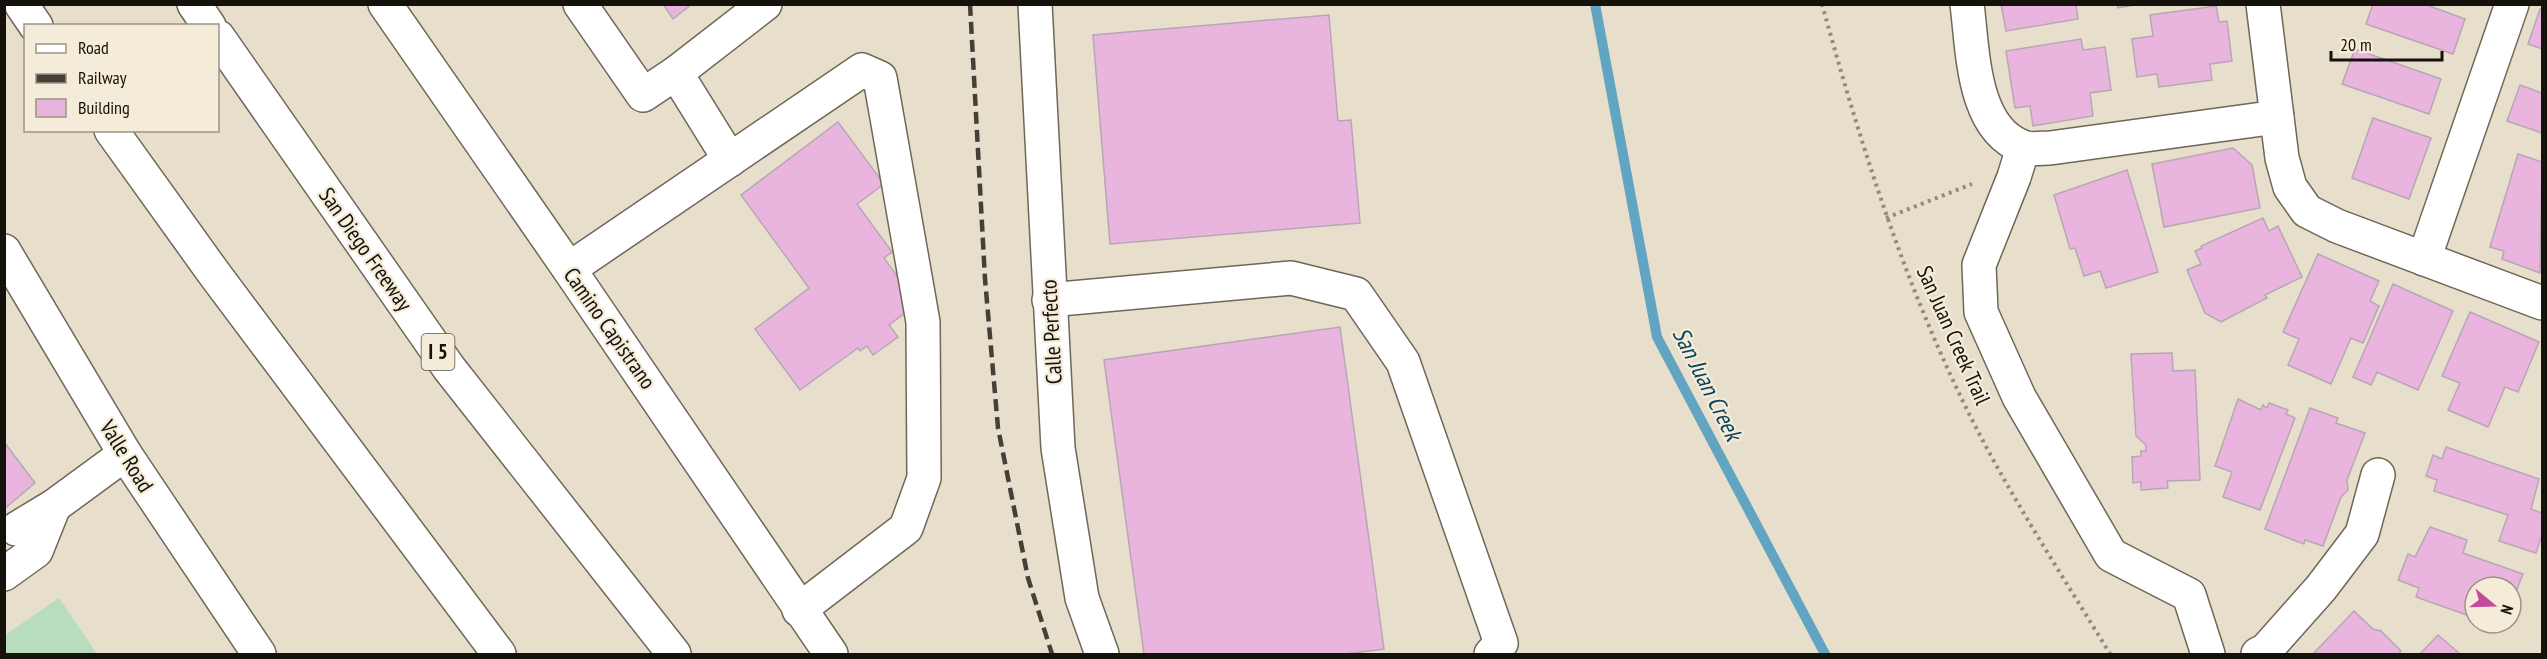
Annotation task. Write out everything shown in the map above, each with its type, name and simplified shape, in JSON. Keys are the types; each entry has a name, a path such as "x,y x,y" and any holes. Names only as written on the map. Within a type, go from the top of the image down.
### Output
{"main road":[{"path":"21,4 35,24"},
{"path":"194,4 208,24"},
{"name":"Camino Capistrano","path":"385,4 729,501 799,610 831,654"},
{"path":"580,4 643,95 676,73 765,4"},
{"name":"Calle Perfecto","path":"1035,4 1058,448 1082,598 1102,654"},
{"path":"1967,4 1982,104 1996,130 2019,162"},
{"path":"2263,4 2282,158 2289,187 2307,211 2337,226 2542,303"},
{"path":"2424,259 2512,4"},
{"name":"San Diego Freeway","path":"219,39 450,368 674,654"},
{"path":"569,268 862,70 880,78 923,322 924,478 906,528 799,610"},
{"path":"676,73 730,160"},
{"path":"2208,654 2189,595 2111,555 2019,397 1981,312 1979,265 2019,162 2050,148 2277,117"},
{"path":"112,132 213,272 499,654"},
{"name":"Valle Road","path":"4,251 125,454 259,654"},
{"path":"1049,300 1291,278 1356,294 1402,362 1501,643 1491,654"},
{"path":"16,529 54,506 125,454"},
{"path":"2258,654 2266,650 2321,588 2362,534 2378,475"},
{"path":"4,574 36,551 54,506"}],"path":[{"name":"San Juan Creek Trail","path":"1822,4 1886,218 1926,317 1982,439 2110,654"},
{"path":"1886,218 2001,172 2019,162"}],"green space":[{"path":"59,598 97,654 5,654 5,635"}],"building":[{"path":"663,4 692,4 673,19"},
{"path":"2001,4 2076,4 2078,19 2006,31"},
{"path":"2117,4 2140,4 2118,8"},
{"path":"2373,4 2424,4 2465,19 2453,54 2366,24"},
{"path":"2216,6 2219,22 2227,21 2232,61 2210,64 2212,80 2159,87 2157,74 2137,77 2132,39 2153,36 2150,15"},
{"path":"2540,9 2542,10 2542,49 2528,44"},
{"path":"1329,15 1338,121 1351,120 1360,223 1110,244 1093,35"},
{"path":"2081,39 2083,50 2105,47 2111,90 2090,93 2093,116 2033,126 2030,106 2015,108 2006,51"},
{"path":"2355,49 2441,79 2429,114 2342,84"},
{"path":"2520,85 2542,93 2542,133 2507,121"},
{"path":"2373,118 2431,138 2409,199 2352,178"},
{"path":"838,122 884,184 857,204 892,252 884,258 917,304 889,325 898,337 873,355 867,346 860,351 858,348 800,390 755,329 809,288 741,195"},
{"path":"2233,148 2252,165 2260,208 2164,227 2152,164"},
{"path":"2518,154 2542,162 2540,273 2502,259 2504,251 2490,247"},
{"path":"2127,170 2158,272 2106,288 2100,271 2084,276 2075,248 2070,249 2054,195"},
{"path":"2263,218 2269,231 2278,226 2302,277 2265,295 2267,298 2221,322 2205,313 2187,270 2201,264 2195,251 2202,248 2201,246"},
{"path":"2318,254 2379,281 2370,301 2379,306 2363,343 2351,338 2331,384 2288,365 2299,339 2283,332"},
{"path":"2393,284 2453,311 2418,390 2377,372 2371,385 2353,377"},
{"path":"2470,312 2539,342 2518,392 2505,387 2488,427 2448,410 2460,383 2442,376"},
{"path":"1340,327 1384,649 1345,654 1144,654 1104,360"},
{"path":"2172,353 2173,371 2195,370 2200,480 2167,481 2168,488 2141,490 2141,482 2133,483 2132,457 2141,456 2141,451 2146,451 2146,445 2136,436 2131,354"},
{"path":"2238,399 2261,410 2263,405 2267,408 2269,403 2288,410 2286,414 2295,418 2260,510 2223,497 2232,472 2215,466"},
{"path":"2310,408 2338,418 2336,423 2365,433 2347,480 2348,490 2341,497 2323,546 2305,540 2304,544 2265,529"},
{"path":"4,442 35,483 4,509"},
{"path":"2446,447 2539,479 2531,509 2542,513 2542,535 2536,553 2499,541 2508,515 2434,491 2437,480 2426,476 2433,455 2442,459"},
{"path":"2430,527 2467,540 2463,553 2523,574 2463,575 2463,614 2416,597 2419,588 2398,580 2408,554 2415,557"},
{"path":"2354,611 2373,629 2381,631 2401,651 2398,654 2313,654"},
{"path":"2438,635 2460,654 2420,654"}],"waterway":[{"name":"San Juan Creek","path":"1595,4 1657,337 1825,654"}],"railway":[{"path":"970,4 985,279 998,428 1028,578 1052,654"}]}
